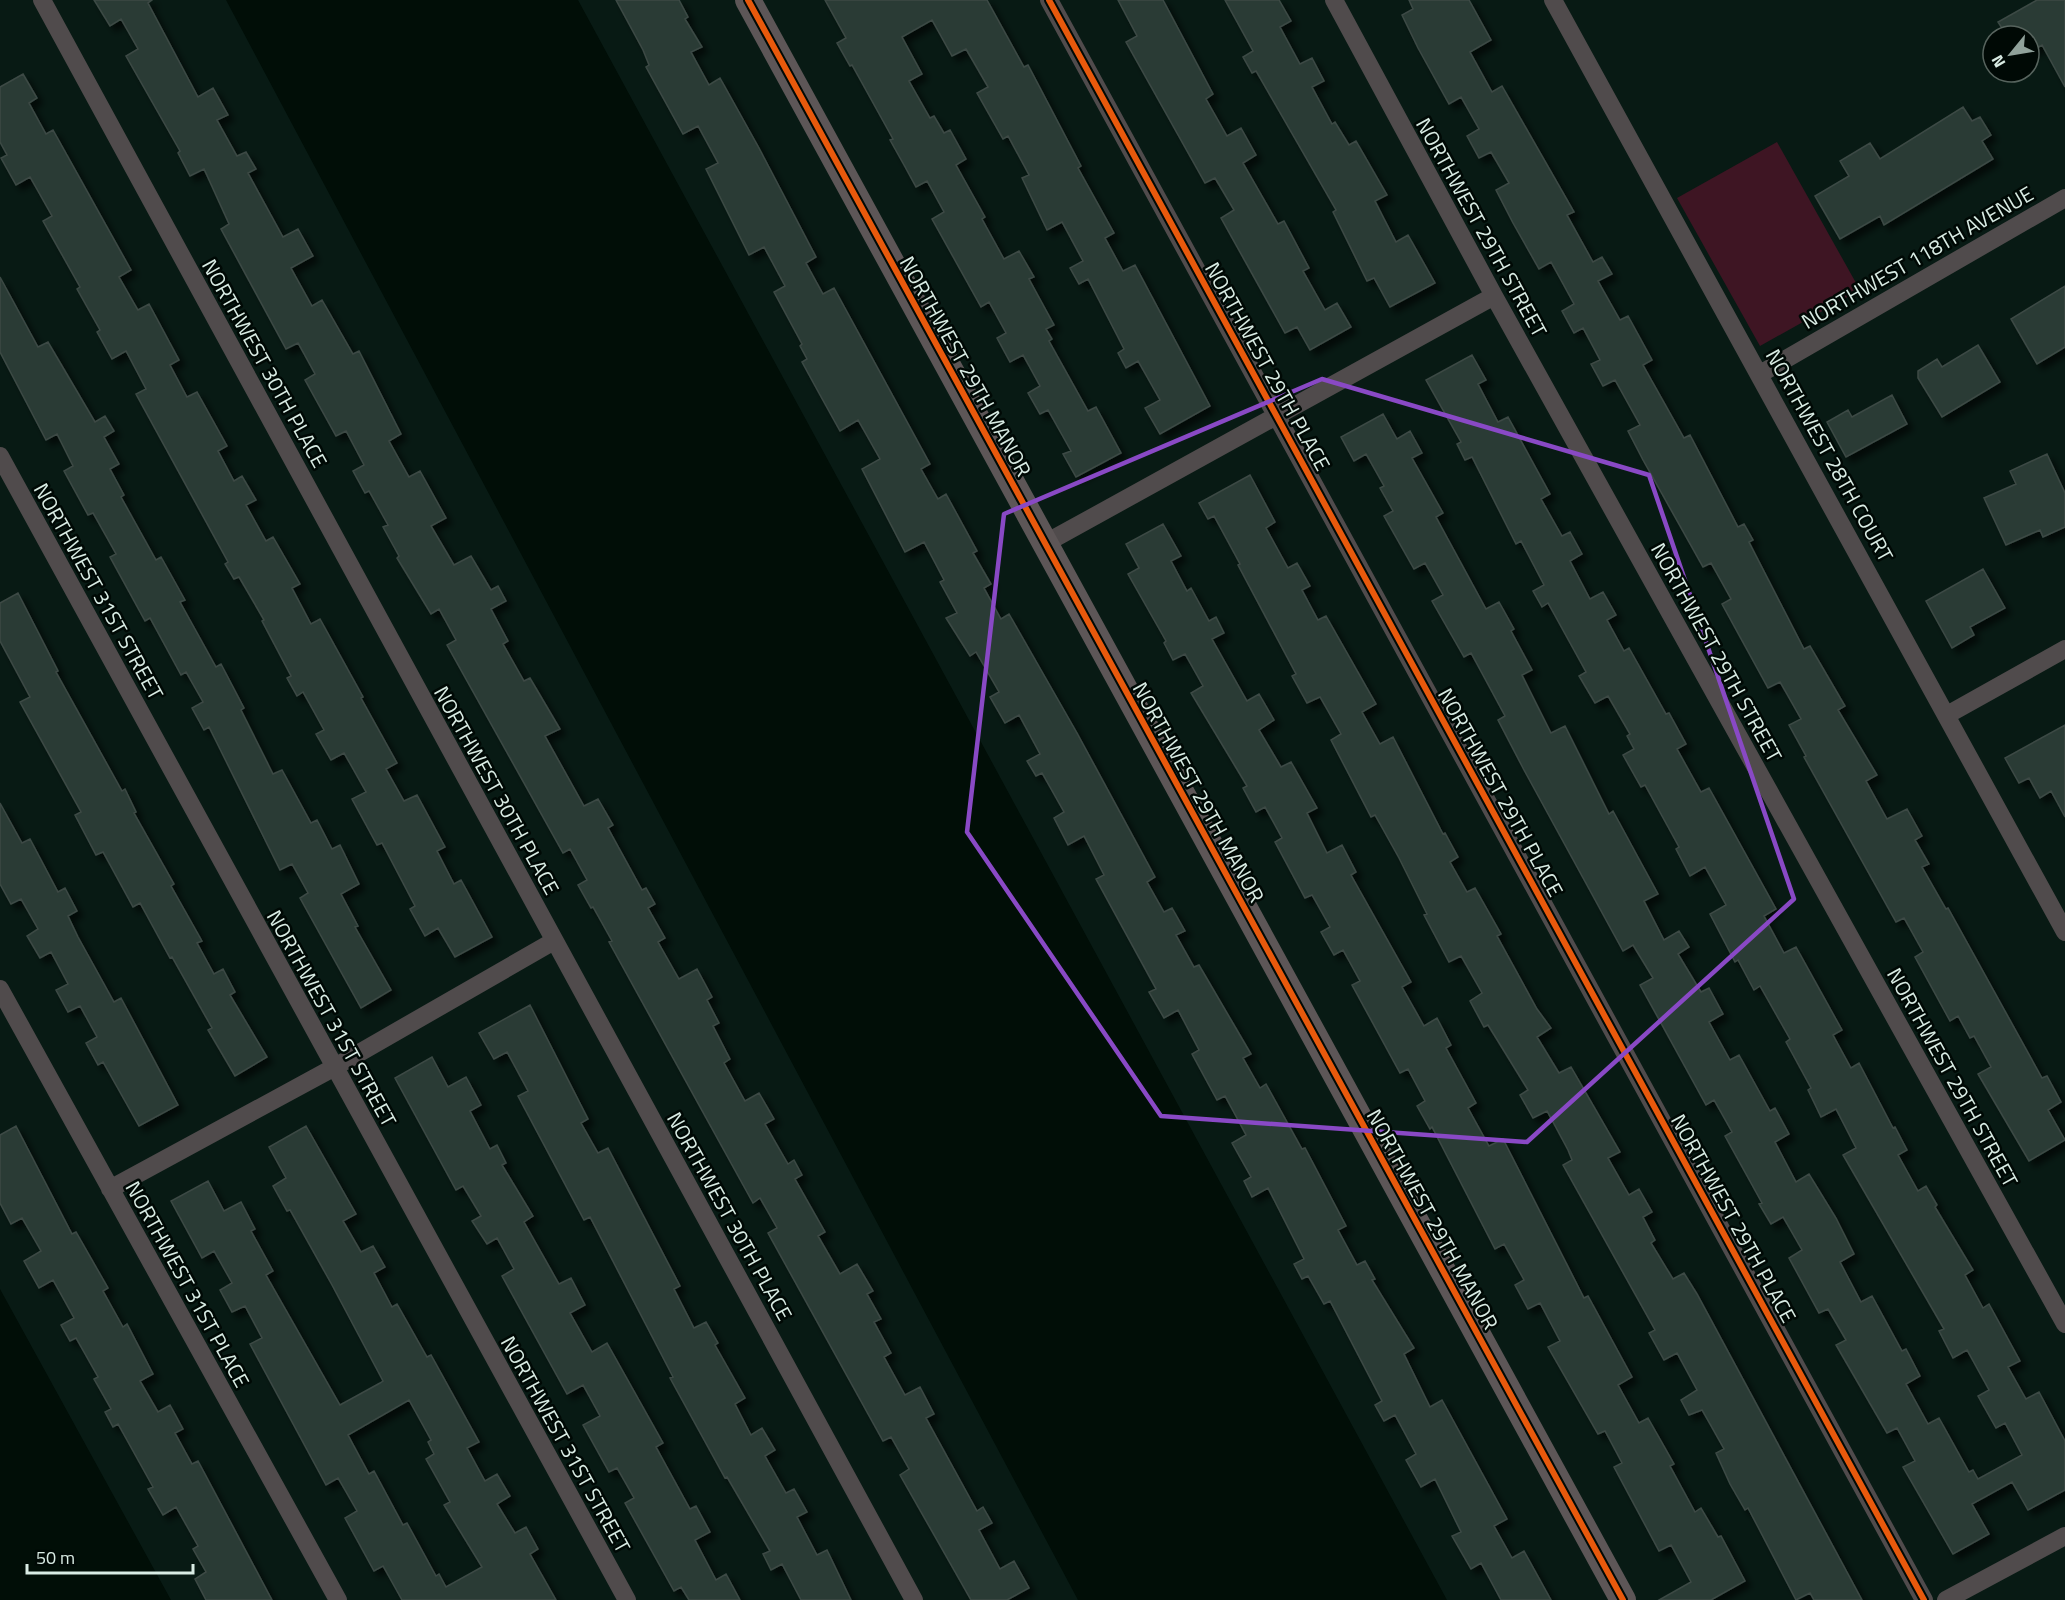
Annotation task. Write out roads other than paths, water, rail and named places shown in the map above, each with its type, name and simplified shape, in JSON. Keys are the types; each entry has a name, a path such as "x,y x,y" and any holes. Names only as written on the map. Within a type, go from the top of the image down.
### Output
{"street":[{"name":"NORTHWEST 30TH PLACE","path":"42,0 914,1600"},
{"name":"NORTHWEST 29TH MANOR","path":"748,0 1623,1600"},
{"name":"NORTHWEST 29TH PLACE","path":"1049,0 1924,1600"},
{"name":"NORTHWEST 29TH STREET","path":"1334,0 1494,296 2065,1324"},
{"name":"NORTHWEST 28TH COURT","path":"1553,0 2065,932"},
{"name":"NORTHWEST 118TH AVENUE","path":"1760,374 2065,198"},
{"path":"1044,544 1494,296"},
{"name":"NORTHWEST 31ST STREET","path":"0,456 333,1068 627,1600"},
{"path":"1947,715 2065,649"},
{"path":"110,1189 333,1068 554,941"},
{"name":"NORTHWEST 31ST PLACE","path":"0,989 338,1600"},
{"path":"1946,1600 2065,1536"}]}
